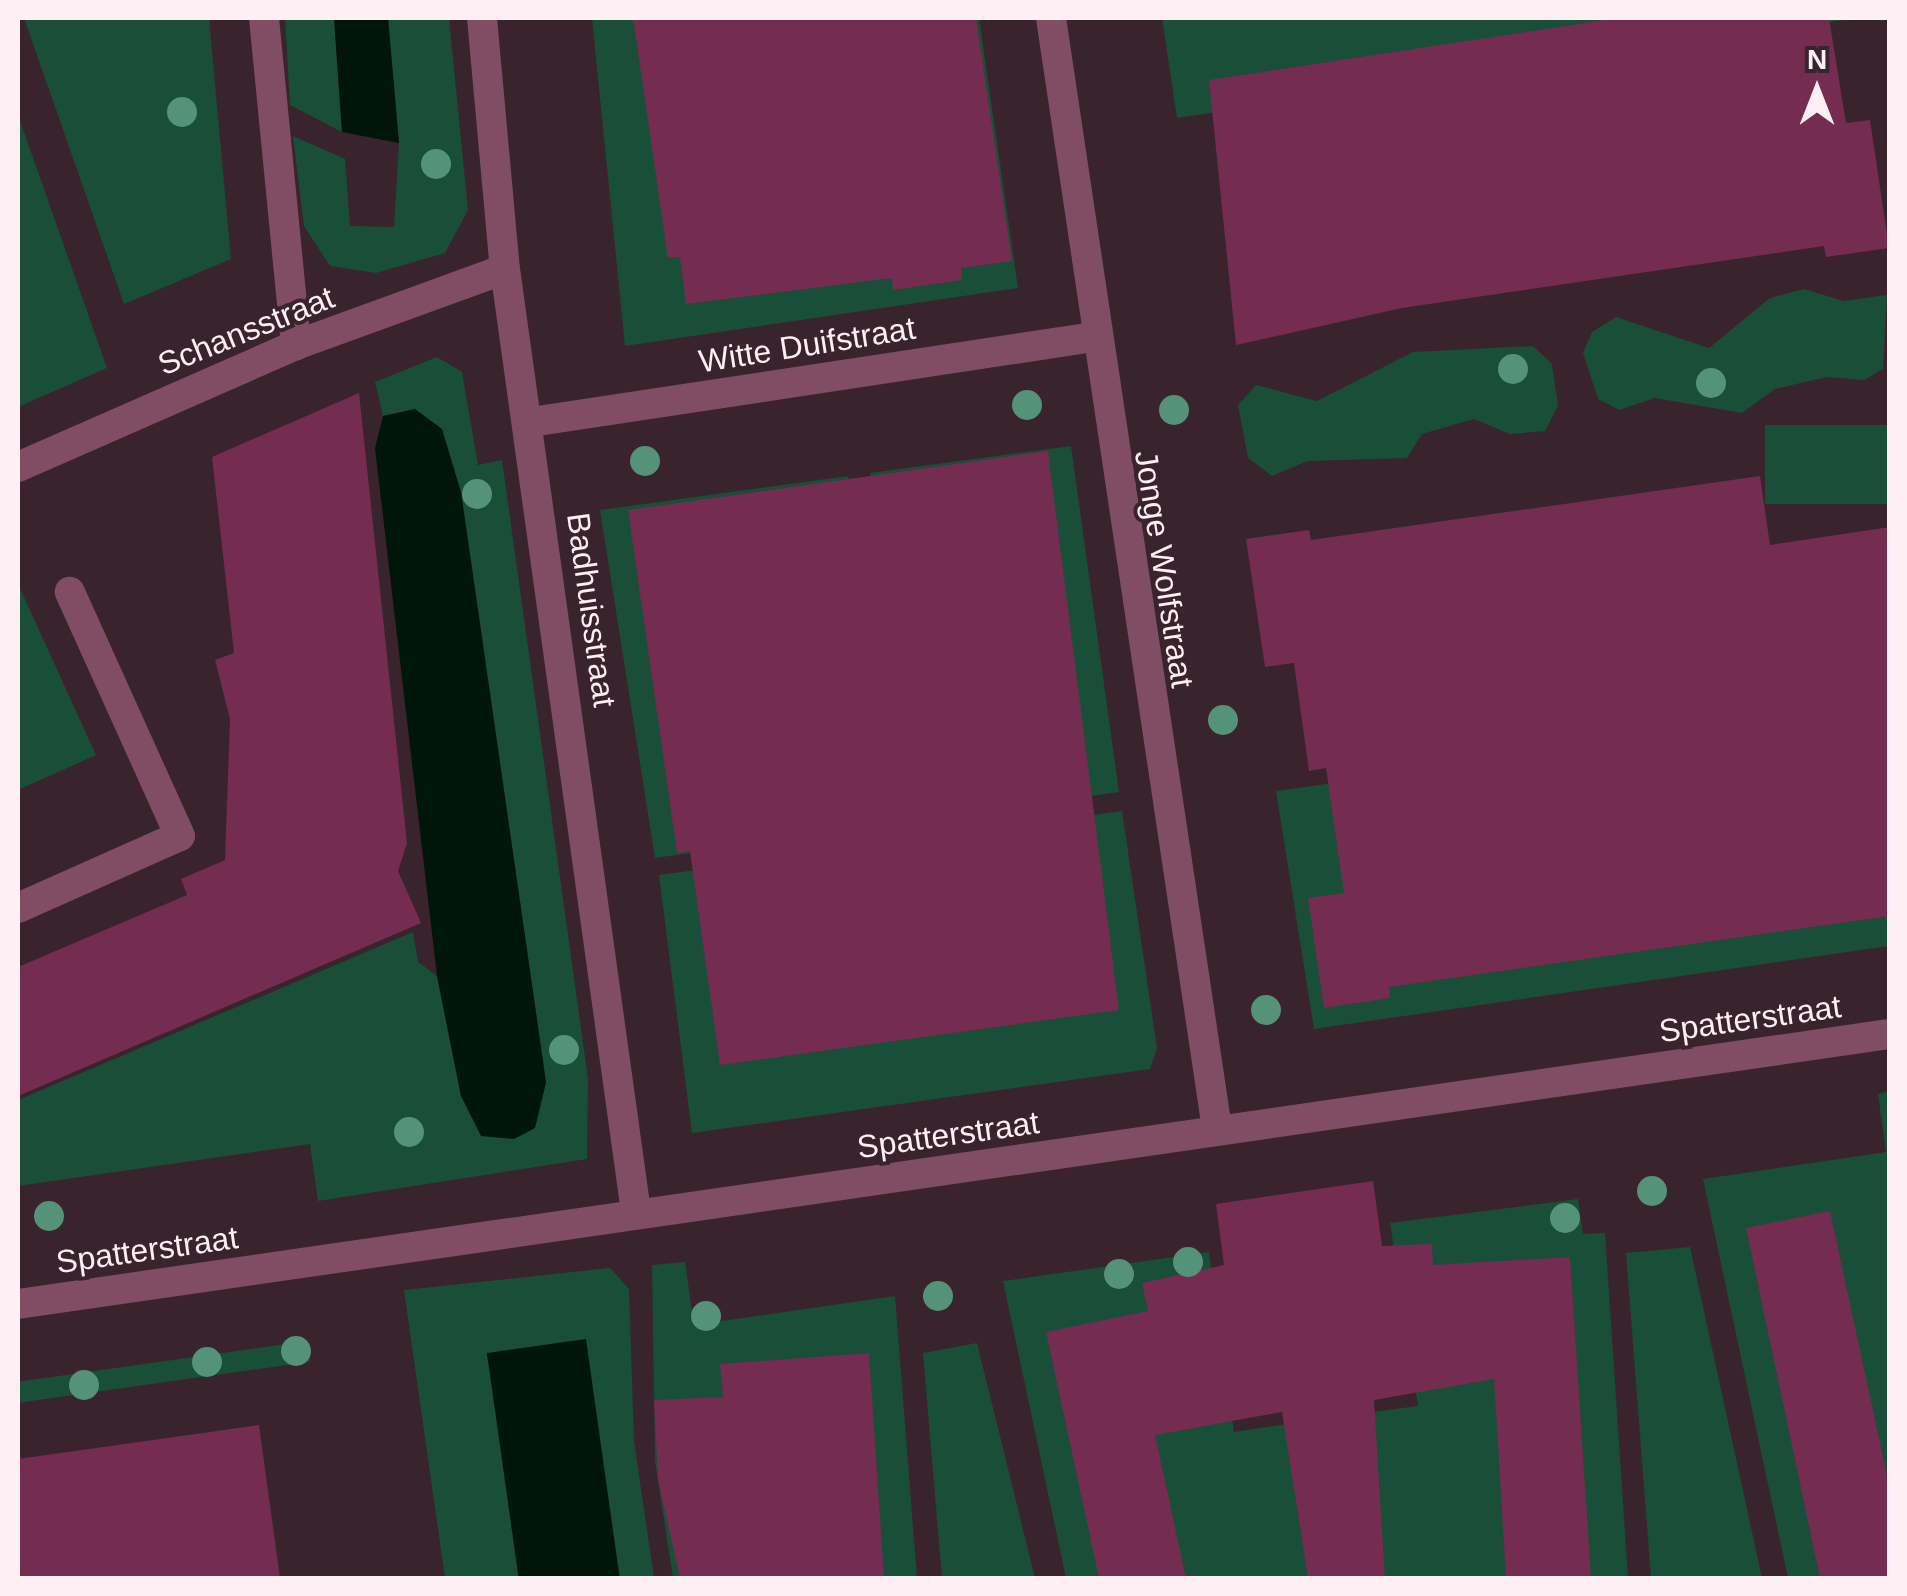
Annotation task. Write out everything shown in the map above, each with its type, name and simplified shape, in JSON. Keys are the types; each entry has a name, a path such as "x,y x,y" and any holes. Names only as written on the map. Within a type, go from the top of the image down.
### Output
{"street":[{"path":"264,18 296,344"},
{"name":"Badhuisstraat","path":"482,18 504,269 531,422 636,1212"},
{"name":"Jonge Wolfstraat","path":"1051,18 1094,337 1217,1130"},
{"name":"Schansstraat","path":"18,467 296,344 504,269"},
{"name":"Witte Duifstraat","path":"531,422 1094,337"},
{"path":"18,908 180,836 70,592"},
{"name":"Spatterstraat","path":"18,1304 1890,1034"}],"green space":[{"path":"24,18 209,18 231,259 124,304"},
{"path":"285,18 334,18 342,132 290,105"},
{"path":"388,18 449,18 468,210 445,253 376,273 330,266 304,226 293,136 345,159 350,226 394,227 399,143"},
{"path":"592,18 979,18 1018,288 625,346"},
{"path":"1162,18 1858,18 1177,118"},
{"path":"18,115 107,368 18,407"},
{"path":"1804,289 1843,301 1887,295 1883,369 1864,380 1827,377 1775,389 1742,413 1655,398 1619,410 1598,399 1583,353 1592,332 1616,317 1709,348 1770,298"},
{"path":"1533,346 1552,364 1558,406 1545,431 1510,434 1474,419 1422,434 1407,458 1308,461 1272,476 1248,458 1238,405 1256,385 1317,401 1413,352"},
{"path":"437,357 462,372 478,465 502,460 588,1079 587,1159 318,1201 310,1144 18,1186 18,1100 413,932 418,962 437,976 461,1096 535,1128 546,1082 461,492 415,409 383,416 375,382"},
{"path":"1765,425 1889,425 1889,504 1765,504"},
{"path":"1071,446 1119,792 956,815 959,834 1122,811 1157,1048 1150,1069 692,1133 659,875 823,853 821,834 655,858 600,510 848,476 885,744 905,742 870,473"},
{"path":"18,584 96,755 18,790"},
{"path":"1889,716 1889,946 1314,1029 1276,791 1749,725"},
{"path":"1889,1091 1889,1578 1788,1578 1703,1179 1886,1152 1878,1094"},
{"path":"1578,1199 1583,1234 1605,1233 1628,1578 1357,1578 1334,1417 1418,1406 1390,1223"},
{"path":"1690,1247 1762,1578 1651,1578 1626,1253"},
{"path":"1209,1252 1234,1432 1320,1419 1345,1578 1066,1578 1003,1281"},
{"path":"685,1262 694,1325 895,1296 917,1578 673,1578 655,1461 652,1265"},
{"path":"610,1268 629,1289 634,1441 654,1578 620,1578 585,1340 487,1355 521,1578 445,1578 404,1290"},
{"path":"307,1341 310,1362 21,1402 18,1382"},
{"path":"977,1343 1035,1578 942,1578 923,1353"}],"shaded area":[{"path":"334,18 388,18 399,143 342,132"},
{"path":"415,409 442,429 461,492 546,1082 535,1128 514,1139 481,1136 461,1096 437,976 375,448 383,416"},
{"path":"586,1339 620,1578 519,1578 487,1353"}],"building":[{"path":"633,18 976,18 1012,261 961,268 962,280 893,290 892,278 686,304 680,257 668,258"},
{"path":"1618,18 1829,18 1846,123 1870,120 1889,248 1826,257 1824,246 1402,308 1236,345 1209,80"},
{"path":"359,393 407,843 398,871 421,923 18,1096 18,967 187,895 181,879 225,860 230,719 215,660 234,653 212,457"},
{"path":"1048,451 1119,1010 720,1065 690,851 677,853 628,510"},
{"path":"1760,476 1770,545 1890,527 1890,916 1389,987 1390,998 1324,1008 1308,898 1344,893 1326,768 1309,771 1294,663 1265,667 1246,539 1309,530 1311,540"},
{"path":"1373,1181 1382,1246 1432,1244 1433,1265 1570,1257 1591,1578 1506,1578 1494,1379 1374,1400 1385,1578 1308,1578 1282,1412 1155,1435 1186,1578 1099,1578 1046,1332 1148,1311 1142,1283 1224,1265 1216,1204"},
{"path":"1830,1211 1890,1489 1890,1578 1820,1578 1746,1228"},
{"path":"869,1353 884,1578 680,1578 658,1480 654,1400 723,1397 720,1364"},
{"path":"259,1425 280,1578 18,1578 18,1459"}]}
